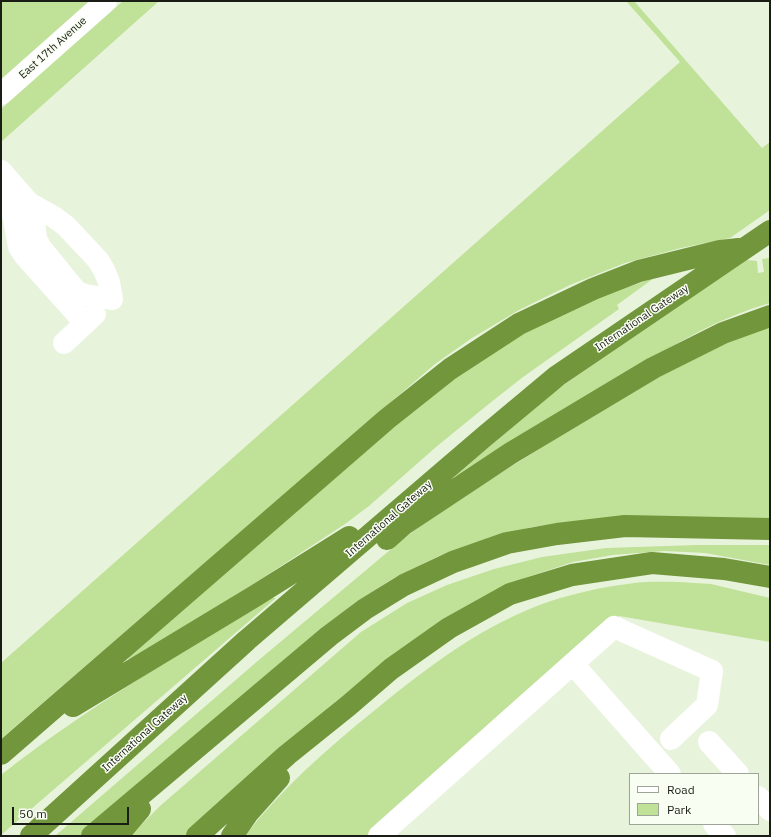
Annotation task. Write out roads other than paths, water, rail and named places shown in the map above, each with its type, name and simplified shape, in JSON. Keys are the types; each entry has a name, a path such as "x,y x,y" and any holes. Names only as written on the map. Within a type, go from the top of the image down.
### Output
{"highway":[{"name":"International Gateway","path":"31,836 248,640 480,440 557,376 770,231"},
{"path":"3,753 387,419 450,369 519,324 593,289 639,271 720,251 770,245"},
{"path":"112,763 260,650 404,524 511,453 653,368 723,333 770,316"},
{"path":"3,753 89,695 348,539 445,457 557,376"},
{"path":"92,836 301,659 365,609 404,585 453,562 506,543 557,534 625,526 770,529"},
{"path":"197,836 287,754 348,706 391,669 449,628 510,594 565,577 652,563 724,569 770,577"},
{"path":"232,836 248,813 291,764 348,706"},
{"path":"117,836 184,758"}],"street":[{"name":"East 17th Avenue","path":"1,94 106,1"},
{"path":"1,171 29,202 66,226 98,260 109,282 112,299"},
{"path":"1,199 13,214 19,246 34,267"},
{"path":"29,202 33,211 36,239 48,258 76,291 81,294 112,299"},
{"path":"1,215 9,225 18,248 34,267"},
{"path":"1,231 85,323"},
{"path":"64,343 112,299"},
{"path":"379,836 614,627 712,671 707,705 671,739"},
{"path":"572,664 669,773"},
{"path":"709,742 737,773"},
{"path":"759,787 770,790"},
{"path":"759,798 770,810"},
{"path":"715,825 725,836"}]}
